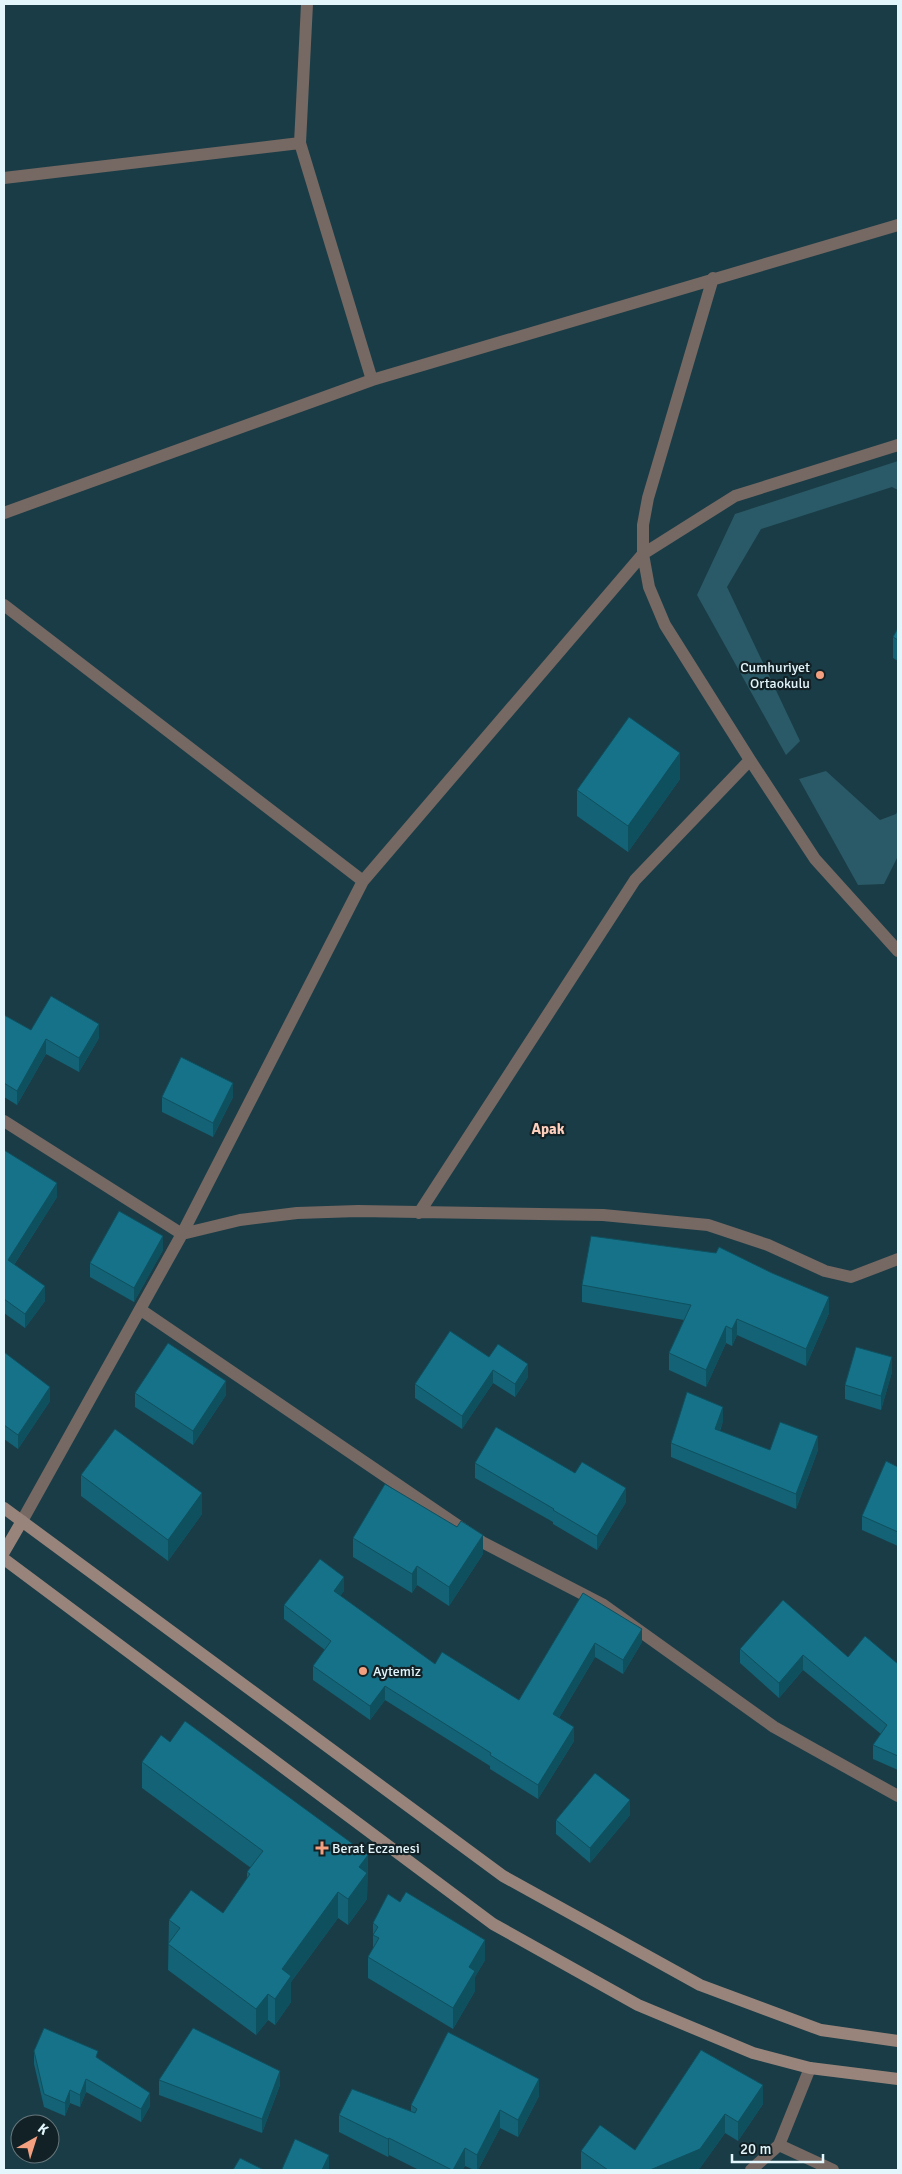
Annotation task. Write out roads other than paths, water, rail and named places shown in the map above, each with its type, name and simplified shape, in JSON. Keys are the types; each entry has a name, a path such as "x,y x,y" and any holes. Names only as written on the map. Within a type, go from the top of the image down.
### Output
{"main road":[{"path":"4,1508 503,1876 700,1985 821,2030 898,2041"},
{"path":"4,1552 22,1521"},
{"path":"4,1559 492,1924 638,2005 752,2053 810,2068 898,2079"}],"street":[{"path":"307,4 300,143 372,380"},
{"path":"4,178 300,143"},
{"path":"4,513 372,380 898,225"},
{"path":"713,278 648,498 643,525 643,554 649,587 665,625 815,859 898,952"},
{"path":"22,1521 182,1234 364,881 643,554 735,496 898,445"},
{"path":"4,605 364,881"},
{"path":"419,1213 635,880 750,760"},
{"path":"4,1122 182,1234 240,1220 297,1213 603,1215 708,1225 768,1245 825,1271 851,1277 898,1259"},
{"path":"140,1310 482,1542 602,1604 774,1727 898,1796"},
{"path":"751,2170 779,2145 810,2068"},
{"path":"779,2145 833,2170"}],"place":[{"name":"Cumhuriyet Ortaokulu","path":"820,675"},
{"name":"Aytemiz","path":"363,1671"},
{"name":"Berat Eczanesi","path":"322,1848"}],"district":[{"name":"Apak","path":"548,1129"}]}
